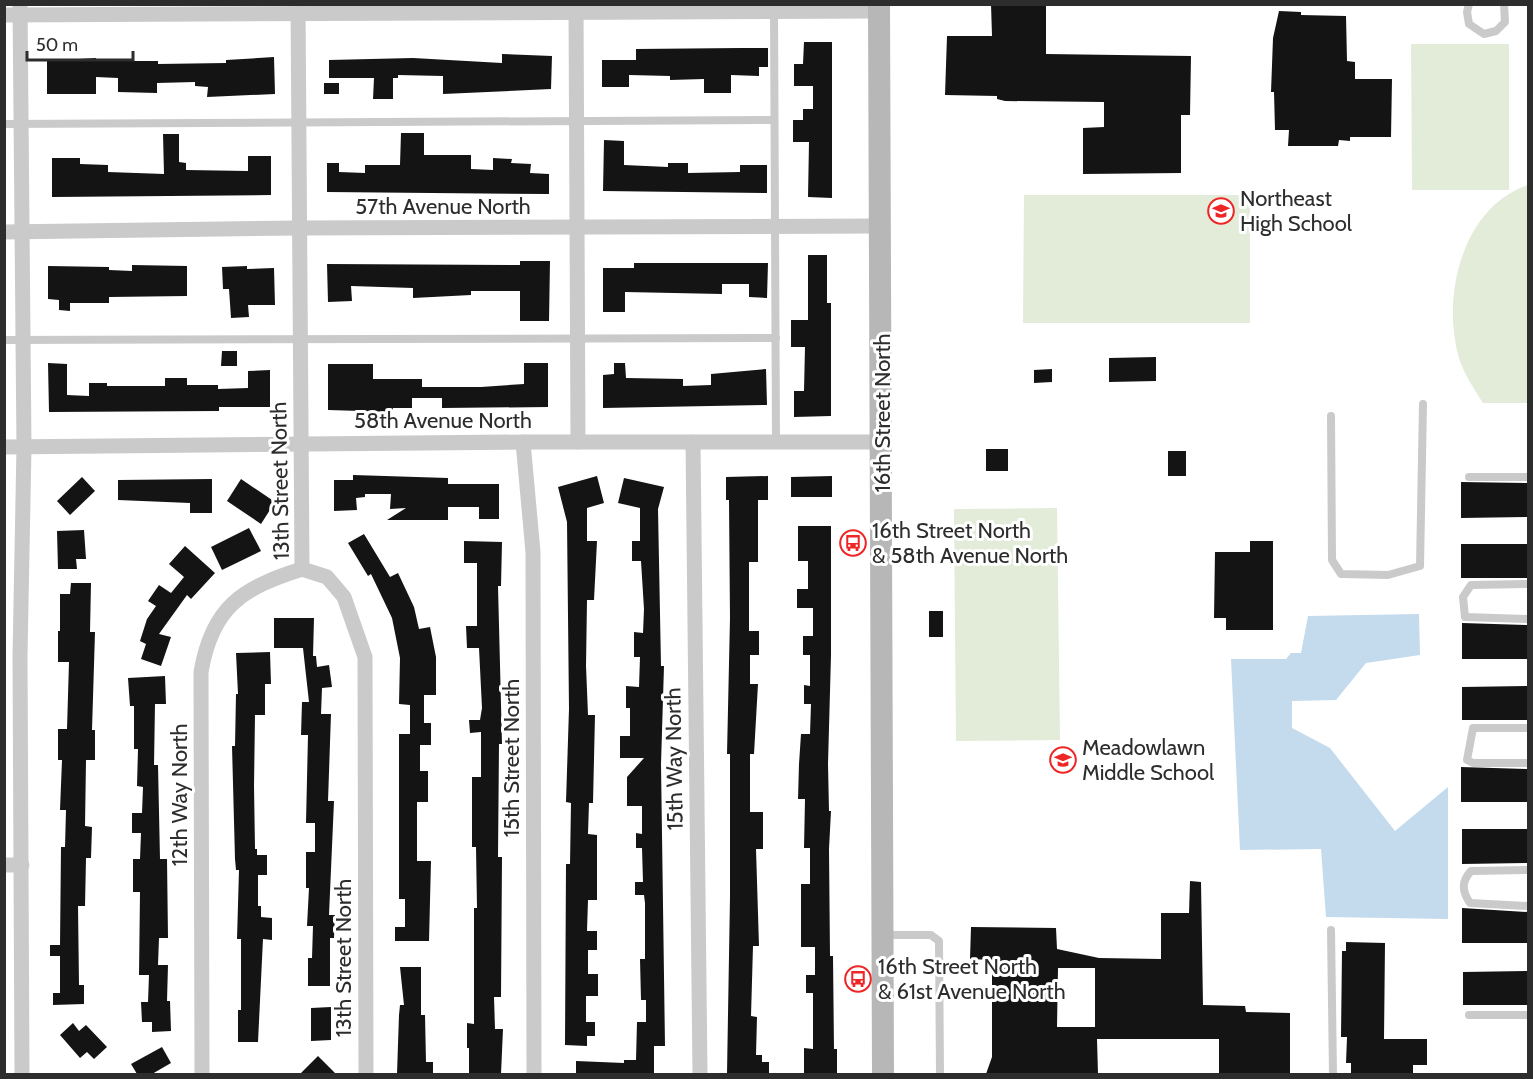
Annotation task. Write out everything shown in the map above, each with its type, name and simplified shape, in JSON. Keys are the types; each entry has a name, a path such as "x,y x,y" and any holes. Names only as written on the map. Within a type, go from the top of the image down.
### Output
{"street":[{"path":"22,1074 22,865 12,656 24,447 21,124 15,12 879,8"},
{"name":"16th Street North","path":"879,8 882,226 883,1074"},
{"name":"13th Street North","path":"298,9 302,568 327,577 344,597 364,657 366,1074"},
{"path":"576,9 578,442"},
{"name":"57th Avenue North","path":"4,232 298,228 882,226"},
{"name":"58th Avenue North","path":"4,447 523,442 882,442"},
{"name":"15th Street North","path":"523,442 533,552 534,1074"},
{"name":"15th Way North","path":"693,442 700,1074"},
{"name":"12th Way North","path":"202,1074 201,672 206,643 219,619 238,597 272,578 302,568"},
{"path":"4,865 22,865"}],"lane":[{"path":"1469,4 1467,12 1469,24 1484,34 1501,28 1507,15 1504,4"},
{"path":"774,8 776,442"},
{"path":"4,124 774,120"},
{"path":"4,340 776,338"},
{"path":"1331,416 1332,560 1341,574 1388,575 1420,566 1424,404"},
{"path":"1469,477 1528,477"},
{"path":"1528,584 1471,585 1463,597 1465,617 1528,619"},
{"path":"1528,728 1473,728 1467,760 1473,764 1528,763"},
{"path":"1528,870 1471,871 1464,879 1464,893 1470,903 1528,906"},
{"path":"1331,930 1333,1074"},
{"path":"883,935 931,935 939,941 939,1074"},
{"path":"1469,1015 1528,1015"}],"green space":[{"path":"1411,44 1509,44 1509,190 1412,190"},
{"path":"1528,185 1528,403 1483,403 1466,376 1459,358 1454,334 1453,308 1456,282 1462,257 1472,233 1487,213 1505,196"},
{"path":"1024,195 1250,195 1250,323 1023,323"},
{"path":"1057,508 1060,740 956,741 954,509"}],"water":[{"path":"1419,614 1420,655 1366,663 1336,700 1292,701 1292,728 1330,748 1395,831 1448,787 1448,919 1326,917 1321,849 1240,850 1231,659 1286,659 1291,653 1301,653 1308,616"}],"building":[{"path":"991,4 1046,4 1046,54 1191,56 1190,115 1181,115 1181,173 1083,174 1083,128 1104,127 1104,102 1005,101 997,99 997,96 945,95 947,36 992,36"},
{"path":"1279,11 1301,12 1301,15 1346,16 1347,61 1355,62 1355,79 1392,79 1391,137 1350,137 1350,141 1339,140 1338,146 1288,146 1289,130 1275,130 1274,92 1271,92 1273,38"},
{"path":"804,42 832,42 832,198 808,197 809,142 793,142 793,120 803,120 803,109 813,109 813,86 794,86 794,64 803,64"},
{"path":"768,48 768,67 759,67 759,76 731,75 731,93 704,93 704,79 670,80 670,76 629,75 629,87 602,87 602,60 636,60 636,49"},
{"path":"502,54 552,56 551,89 443,94 443,76 398,75 398,78 393,78 393,99 373,99 374,78 329,78 329,60 413,58 502,63"},
{"path":"274,57 275,94 207,97 208,87 195,86 195,82 157,83 157,93 118,92 118,78 96,77 96,94 47,94 47,61 96,58 96,61 158,61 158,64 226,63 226,60"},
{"path":"324,83 339,83 339,94 324,94"},
{"path":"401,133 424,133 424,155 471,155 471,169 493,170 493,158 512,159 511,163 531,164 530,173 549,174 549,194 327,192 327,163 339,163 339,172 365,173 365,165 400,165"},
{"path":"163,134 179,134 179,162 186,163 186,170 248,171 248,156 271,156 271,195 52,197 52,158 80,158 80,164 108,165 108,172 164,174"},
{"path":"604,140 624,141 624,165 668,167 668,163 688,163 688,173 740,172 740,165 767,165 767,193 603,191"},
{"path":"808,255 827,255 827,303 831,303 831,416 794,417 794,391 804,391 805,347 791,347 791,320 808,320"},
{"path":"520,261 550,261 549,321 520,321 520,291 471,291 471,295 413,298 413,288 351,286 352,301 328,302 327,264 520,265"},
{"path":"634,263 768,263 767,298 749,297 749,284 722,284 722,294 625,292 625,312 603,312 603,268 634,268"},
{"path":"132,265 187,266 187,296 109,297 109,303 70,303 70,311 59,310 59,300 48,299 48,266 109,267 109,270 132,271"},
{"path":"247,266 247,269 274,268 275,305 248,305 249,317 231,318 229,289 223,289 222,267"},
{"path":"222,351 237,351 237,366 221,366"},
{"path":"1156,357 1156,381 1109,382 1109,358"},
{"path":"48,363 67,364 67,395 89,396 89,383 107,383 107,386 165,386 165,378 187,378 187,385 218,385 218,389 248,388 248,371 270,370 270,407 219,407 219,411 49,412"},
{"path":"524,363 548,363 548,407 442,408 442,398 412,398 412,408 393,408 393,412 328,410 328,364 373,364 373,379 422,379 422,387 481,387 524,384"},
{"path":"614,363 625,363 626,378 683,379 683,386 711,385 711,374 766,369 767,405 603,408 603,375 614,374"},
{"path":"1052,369 1052,382 1034,383 1034,370"},
{"path":"986,449 1008,449 1008,471 986,471"},
{"path":"1168,451 1186,451 1186,476 1168,476"},
{"path":"353,475 448,478 448,484 499,484 499,519 479,519 479,507 448,507 448,520 387,520 406,508 390,509 391,494 365,494 365,497 356,498 357,510 334,511 334,480 353,480"},
{"path":"597,476 604,503 587,508 587,541 597,541 594,600 587,600 586,666 588,715 595,715 593,803 589,803 588,834 597,835 597,900 588,900 587,931 597,931 597,950 588,950 588,974 598,974 598,996 586,996 586,1022 595,1022 595,1036 587,1036 587,1046 565,1045 566,864 570,864 571,803 566,802 569,709 567,522 558,487"},
{"path":"768,476 768,500 758,500 758,562 749,562 749,631 759,631 759,655 750,655 750,684 758,684 754,754 750,754 750,812 763,812 763,849 756,849 759,946 753,946 751,1016 757,1017 756,1055 762,1055 762,1062 769,1062 769,1074 727,1074 730,754 727,754 730,618 729,500 726,500 726,477"},
{"path":"832,476 832,497 791,497 791,477"},
{"path":"82,477 95,491 70,515 57,501"},
{"path":"624,478 664,487 658,509 661,666 664,666 661,764 665,1046 654,1046 654,1074 576,1074 576,1061 624,1063 624,1060 636,1060 637,1022 646,1022 646,1000 641,1000 640,959 645,959 645,903 644,895 635,895 635,882 643,882 642,848 636,848 636,833 642,834 642,806 627,806 627,777 644,758 620,758 620,736 630,736 630,708 626,708 626,686 639,687 640,657 634,657 634,632 643,633 644,609 641,561 632,561 632,541 640,541 640,508 618,503"},
{"path":"212,479 212,513 190,513 190,503 118,500 118,480"},
{"path":"241,479 275,502 261,524 227,501"},
{"path":"1461,482 1528,483 1528,517 1461,518"},
{"path":"798,526 831,526 828,764 829,811 831,811 830,956 833,956 834,1049 837,1049 837,1074 804,1074 804,1048 813,1049 813,993 806,993 806,975 815,975 815,947 801,947 801,884 810,884 810,848 804,848 805,799 798,799 801,734 810,734 811,704 804,704 804,685 810,686 810,655 803,655 803,636 813,636 813,608 797,608 797,589 808,589 808,561 798,561"},
{"path":"249,528 261,551 222,570 211,547"},
{"path":"84,530 86,559 76,559 77,569 58,569 57,531"},
{"path":"364,534 390,577 398,573 414,607 419,629 430,627 436,657 436,695 424,695 424,723 431,723 431,745 420,745 420,771 428,771 428,802 417,802 417,861 431,861 429,941 395,941 395,927 405,927 405,899 399,899 399,734 410,734 410,705 399,704 400,658 392,618 371,574 368,576 348,543"},
{"path":"464,541 502,542 501,586 498,586 502,744 499,744 498,857 502,857 501,997 494,997 495,1029 503,1029 501,1074 469,1074 469,1048 467,1048 467,1023 474,1024 474,908 477,908 476,847 472,847 472,777 481,777 481,732 470,733 469,720 480,720 482,708 479,648 467,648 466,626 477,626 477,563 464,563"},
{"path":"1250,541 1273,541 1273,630 1226,630 1226,618 1214,618 1215,552 1250,552"},
{"path":"1461,544 1528,544 1528,578 1461,578"},
{"path":"185,546 215,573 191,599 187,595 159,634 171,637 161,666 141,659 146,644 140,641 147,619 156,606 148,601 159,585 171,593 184,577 169,564"},
{"path":"71,583 91,583 90,632 95,632 92,730 95,730 95,760 86,760 85,826 92,827 91,858 86,858 85,906 78,906 79,985 84,985 84,1004 53,1005 53,993 60,993 60,956 50,956 50,945 60,945 61,847 65,847 66,810 60,810 62,760 58,760 58,729 67,729 69,662 58,662 58,631 60,631 60,594 70,594"},
{"path":"929,611 943,611 943,637 929,637"},
{"path":"274,618 314,618 313,656 316,656 317,667 329,665 332,687 322,688 321,714 331,714 328,801 334,801 329,915 335,915 334,938 330,938 330,986 308,986 308,958 312,958 313,926 307,926 309,888 306,888 306,852 315,852 315,823 306,823 308,735 301,735 302,702 309,702 303,648 274,648"},
{"path":"1462,623 1528,625 1528,659 1462,659"},
{"path":"270,652 271,684 265,684 265,715 255,715 254,786 255,849 257,849 257,855 267,855 267,875 258,875 258,906 261,906 261,917 272,918 272,940 263,939 258,1042 238,1042 238,1010 241,1010 241,939 237,939 239,870 236,870 235,859 232,746 235,746 236,694 238,694 236,653"},
{"path":"165,676 166,704 155,704 154,765 158,765 160,859 167,859 168,938 159,938 158,965 168,965 167,1001 170,1001 171,1031 152,1032 152,1022 142,1022 141,1002 148,1002 149,975 139,975 140,892 133,892 133,859 140,859 141,833 132,833 132,813 142,813 143,787 137,786 138,749 134,749 134,706 130,706 128,678"},
{"path":"1528,686 1528,720 1462,720 1462,687"},
{"path":"1461,767 1528,769 1528,802 1461,802"},
{"path":"1462,829 1528,829 1528,863 1462,864"},
{"path":"1190,881 1201,882 1203,1005 1245,1006 1246,1012 1290,1013 1290,1074 1219,1074 1219,1039 1097,1039 1098,1074 986,1074 992,1057 992,960 970,959 971,927 1056,928 1057,949 1099,958 1161,959 1161,913 1189,913","holes":["1058,968 1095,968 1095,1027 1057,1027"]},
{"path":"1462,908 1528,912 1528,943 1462,943"},
{"path":"1346,942 1385,943 1384,1039 1427,1039 1427,1065 1413,1065 1413,1074 1351,1074 1351,1063 1346,1063 1347,1037 1341,1037 1342,951 1346,951"},
{"path":"400,967 421,967 421,1015 425,1015 426,1062 433,1062 433,1074 397,1074 400,1005 404,1005"},
{"path":"1528,971 1528,1005 1463,1005 1463,972"},
{"path":"331,1007 331,1040 311,1041 311,1008"},
{"path":"73,1023 79,1031 86,1025 107,1047 94,1059 87,1052 80,1058 60,1035"},
{"path":"162,1047 171,1063 152,1074 137,1074 131,1064"},
{"path":"318,1056 336,1074 300,1074"}],"place":[{"name":"Northeast High School","path":"1221,211"},
{"name":"16th Street North & 58th Avenue North","path":"853,543"},
{"name":"Meadowlawn Middle School","path":"1063,760"},
{"name":"16th Street North & 61st Avenue North","path":"858,979"}]}
